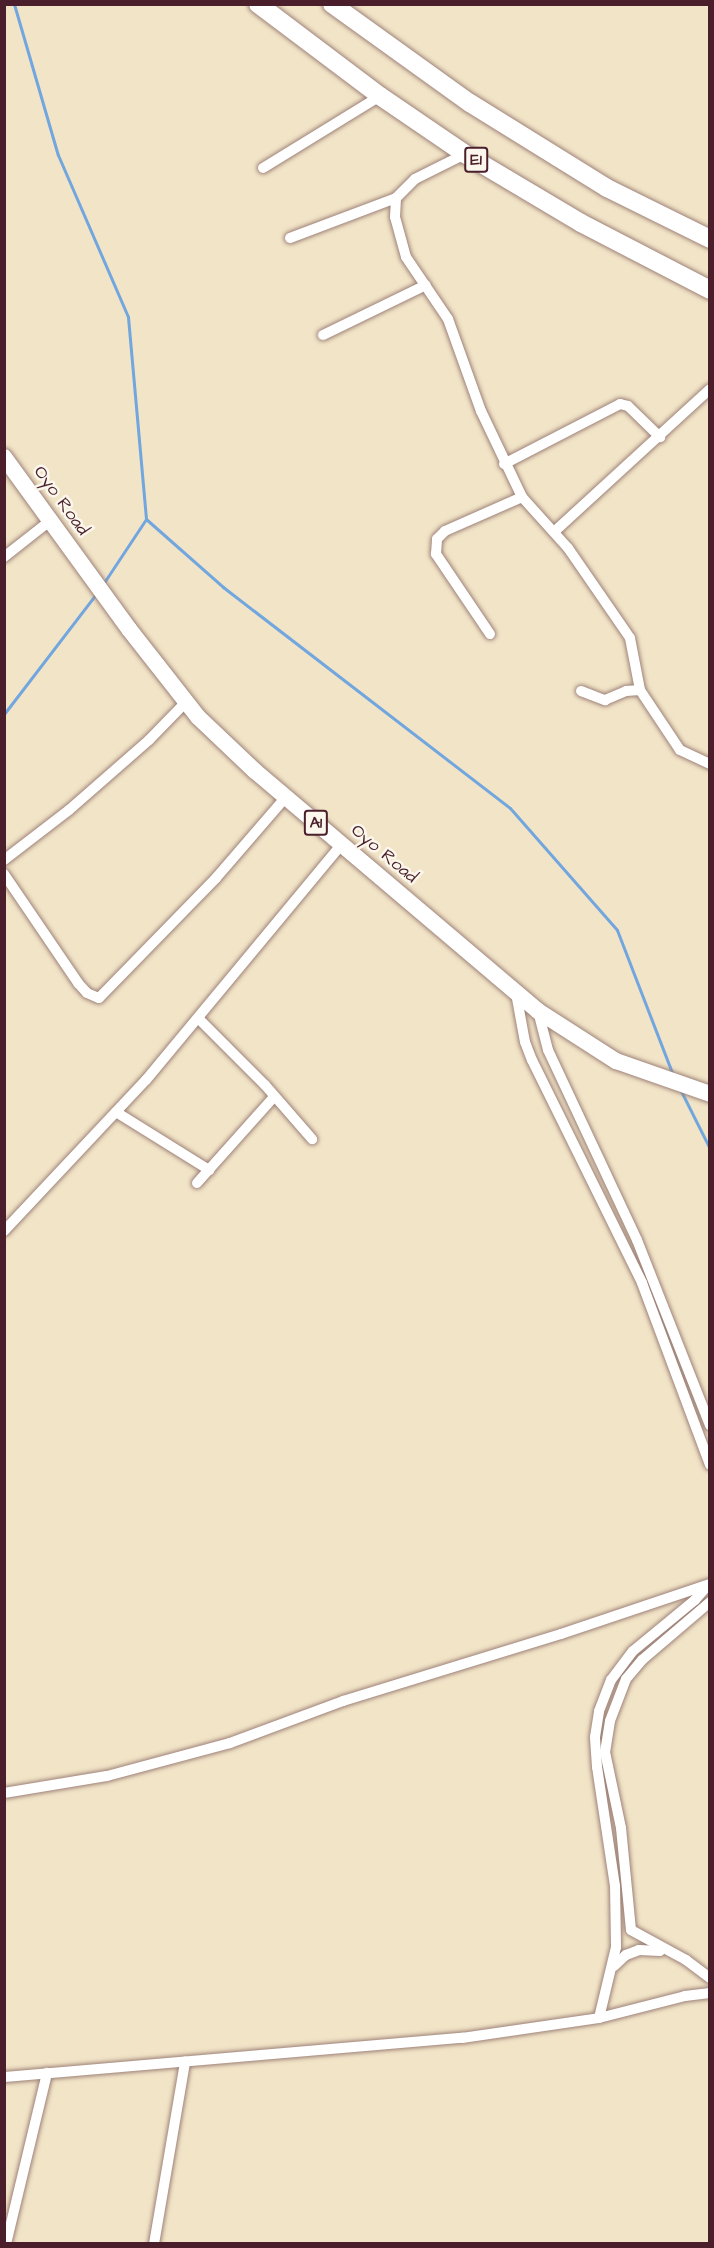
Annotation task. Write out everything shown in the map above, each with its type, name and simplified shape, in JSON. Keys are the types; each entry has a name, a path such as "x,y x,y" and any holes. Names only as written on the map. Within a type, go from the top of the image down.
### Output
{"highway":[{"name":"E1","path":"258,4 380,96 465,154 581,223 710,290"},
{"path":"332,4 470,103 607,188 710,239"},
{"name":"Oyo Road","path":"4,457 129,629 186,702 222,740 538,1011 616,1061 710,1094"}],"street":[{"path":"263,168 380,96"},
{"path":"290,238 396,198 415,179 465,154"},
{"path":"396,198 395,217 406,257 448,318 481,411 504,464 522,497 555,531 630,638 635,654 640,690 680,750 710,764"},
{"path":"323,334 426,285"},
{"path":"555,531 579,506 660,437 710,389"},
{"path":"504,464 620,404 628,406 660,437"},
{"path":"490,634 436,554 437,539 445,531 522,497"},
{"path":"4,557 51,520"},
{"path":"581,691 604,700 626,691 640,690"},
{"path":"4,860 69,810 149,740 186,702"},
{"path":"4,874 78,983 87,993 99,998 216,878 286,797"},
{"path":"4,1231 116,1112 198,1018 342,844"},
{"path":"516,993 525,1042 532,1060 642,1283 710,1465"},
{"path":"538,1011 548,1050 637,1240 710,1425"},
{"path":"198,1018 312,1139"},
{"path":"197,1183 273,1098"},
{"path":"116,1112 208,1170"},
{"path":"4,1793 107,1776 230,1743 343,1701 561,1634 709,1583"},
{"path":"599,2018 614,1966 616,1947 615,1886 597,1767 595,1737 599,1712 611,1680 633,1651 695,1600 709,1583"},
{"path":"698,1994 707,1976 686,1960 636,1934 628,1922 621,1828 605,1752 610,1721 626,1680 642,1659 710,1602"},
{"path":"614,1966 626,1956 639,1950 669,1953"},
{"path":"4,2078 462,2038 599,2018 710,1993"},
{"path":"154,2244 185,2062"},
{"path":"6,2244 47,2073"}],"waterway":[{"path":"14,4 58,155 128,317 146,519 223,587 510,808 617,930 673,1075"},
{"path":"103,584 146,519"},
{"path":"4,714 96,594"},
{"path":"681,1091 710,1149"}]}
